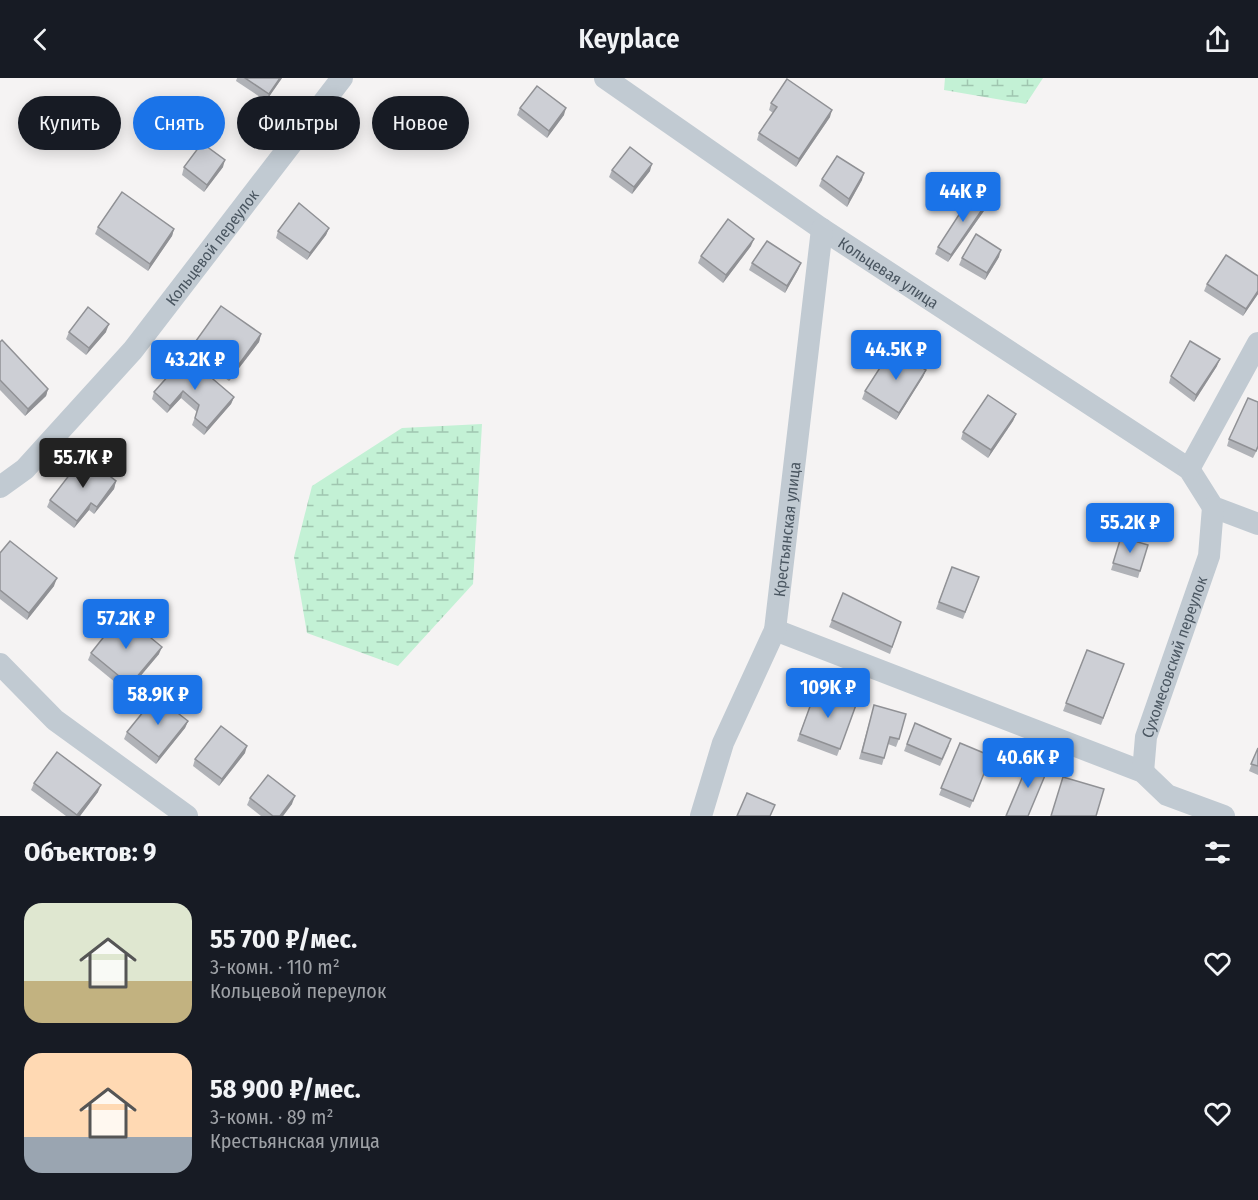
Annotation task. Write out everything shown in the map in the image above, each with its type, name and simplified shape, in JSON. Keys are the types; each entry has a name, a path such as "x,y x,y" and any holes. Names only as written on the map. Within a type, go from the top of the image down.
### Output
{"street":[{"name":"Кольцевой переулок","path":"0,487 24,469 133,350 342,78"},
{"name":"Кольцевая улица","path":"605,78 822,229 1189,469 1213,507"},
{"name":"Крестьянская улица","path":"701,816 723,743 775,630 822,229"},
{"path":"1189,469 1258,343"},
{"path":"1213,507 1258,524"},
{"name":"Сухомесовский переулок","path":"1143,772 1146,737 1209,556 1213,507"},
{"path":"775,630 1143,772 1167,795 1224,816"},
{"path":"0,664 55,720 187,816"}],"green space":[{"path":"945,78 1043,78 1026,104 944,90"},
{"path":"482,424 473,584 398,666 307,633 294,557 312,486 402,428"}],"building":[{"path":"245,78 280,78 269,94"},
{"path":"787,79 832,110 799,159 759,133 777,107 771,103"},
{"path":"537,86 566,108 549,131 520,108"},
{"path":"630,147 652,164 634,187 612,170"},
{"path":"197,150 211,150 225,160 207,185 184,167"},
{"path":"837,156 864,173 849,199 822,179"},
{"path":"975,190 988,201 951,255 938,247"},
{"path":"122,192 174,229 150,264 98,227"},
{"path":"299,203 329,228 310,253 278,231"},
{"path":"728,219 754,239 726,275 701,256"},
{"path":"976,234 1001,250 987,273 962,258"},
{"path":"767,241 801,263 787,286 752,263"},
{"path":"1226,255 1258,276 1258,291 1246,309 1207,284"},
{"path":"221,306 261,334 232,374 193,345"},
{"path":"88,307 109,324 89,348 69,332"},
{"path":"2,340 48,389 28,409 0,380 0,342"},
{"path":"1190,341 1220,359 1196,395 1171,376"},
{"path":"892,349 926,370 899,413 865,391"},
{"path":"186,356 234,397 207,428 195,418 199,405 183,391 170,406 154,392"},
{"path":"988,395 1016,414 991,450 963,432"},
{"path":"1248,398 1258,402 1256,451 1229,439"},
{"path":"84,456 116,481 97,507 91,503 77,521 50,500"},
{"path":"1121,537 1148,545 1140,571 1113,563"},
{"path":"10,541 57,578 29,613 0,590 0,553"},
{"path":"952,567 979,577 965,612 939,602"},
{"path":"843,593 901,622 892,647 832,620"},
{"path":"122,614 162,647 130,685 91,653"},
{"path":"1087,650 1124,664 1103,718 1066,703"},
{"path":"816,690 856,705 840,749 800,734"},
{"path":"156,696 188,721 159,757 127,732"},
{"path":"874,705 906,714 899,739 890,737 884,758 862,752"},
{"path":"915,723 951,739 942,759 907,744"},
{"path":"221,726 247,746 222,779 195,759"},
{"path":"960,743 991,756 973,801 941,788"},
{"path":"1258,748 1258,766 1251,764"},
{"path":"57,752 101,785 77,815 34,783"},
{"path":"1030,759 1049,766 1028,816 1006,816"},
{"path":"268,775 295,796 280,816 273,816 250,798"},
{"path":"1063,777 1104,789 1096,816 1051,816"},
{"path":"747,793 775,805 770,816 737,816"}]}
